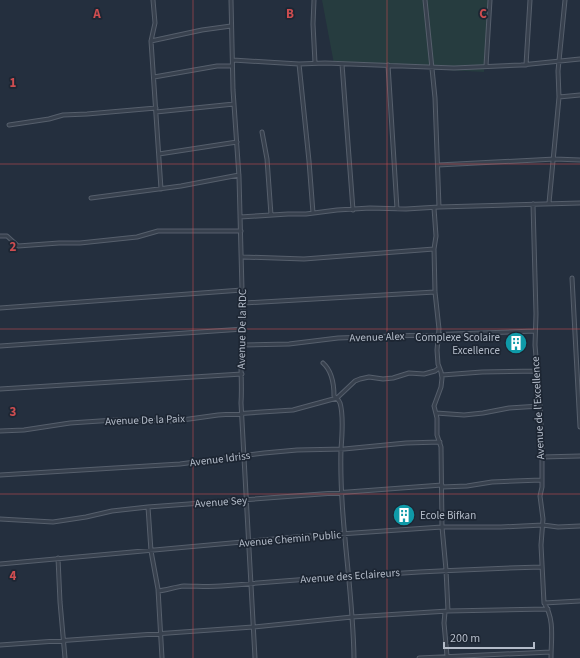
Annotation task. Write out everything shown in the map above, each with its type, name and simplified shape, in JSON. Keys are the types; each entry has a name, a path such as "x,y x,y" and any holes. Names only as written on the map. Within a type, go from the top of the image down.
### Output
{"street":[{"path":"154,0 155,23 151,41 161,189"},
{"name":"Avenue De la RDC","path":"231,0 232,66 243,257 242,290 244,303 242,414 255,658"},
{"path":"314,0 313,24 315,63"},
{"path":"425,0 435,98 438,207"},
{"path":"486,66 490,0"},
{"path":"526,65 530,0"},
{"path":"549,203 559,97 565,0"},
{"path":"151,41 202,30 231,26"},
{"path":"233,60 299,64 315,63 454,68 526,65 580,59"},
{"path":"299,64 313,213"},
{"path":"342,64 353,210"},
{"path":"154,77 217,66 232,66"},
{"path":"388,66 397,209"},
{"path":"559,97 580,95"},
{"path":"156,112 234,104"},
{"path":"10,124 49,119 63,115 156,108"},
{"path":"262,132 267,159 271,215"},
{"path":"159,154 237,142"},
{"path":"438,165 580,160"},
{"path":"92,198 161,189 239,175"},
{"path":"240,217 370,208 397,209 580,203"},
{"name":"Avenue de l'Excellence","path":"533,204 536,314 535,345 542,457 542,487 540,496 543,508 541,545 544,603"},
{"path":"434,208 436,236 434,249 435,292 439,328 437,350 439,368 442,375 441,387 434,403 437,435 440,442 442,527 446,570 447,612 444,623 447,656"},
{"path":"0,236 7,236 18,246 80,243 137,237 158,231 241,232"},
{"path":"243,257 304,259 434,249"},
{"path":"572,278 580,427"},
{"path":"0,308 242,290"},
{"path":"244,303 435,292"},
{"path":"0,346 243,329"},
{"name":"Avenue Alex","path":"243,345 289,344 338,338 535,331"},
{"path":"323,363 327,366 334,384 334,396 340,403 342,437 342,492 354,628 354,658"},
{"path":"337,398 355,381 360,379 369,377 382,379 393,378 409,373 424,374 435,371 439,368"},
{"path":"442,375 537,370"},
{"path":"0,389 242,374"},
{"name":"Avenue De la Paix","path":"0,431 24,430 70,423 115,420 175,421 294,410 337,398"},
{"path":"436,413 464,415 508,408 540,406"},
{"name":"Avenue Idriss","path":"0,475 180,464 291,451 401,443 440,442"},
{"path":"542,457 580,456"},
{"name":"Avenue Sey","path":"0,519 53,522 112,511 148,507 342,492 467,486 496,481 541,480"},
{"path":"148,507 151,550 158,591 162,658"},
{"name":"Avenue Chemin Public","path":"0,564 296,537 442,527 543,525 558,527 580,526"},
{"path":"58,558 65,658"},
{"name":"Avenue des Eclaireurs","path":"158,591 184,586 220,586 446,570 542,567"},
{"path":"544,603 580,601"},
{"path":"544,603 548,609 551,623 551,658"},
{"path":"0,645 253,627 352,617 548,609"},
{"path":"418,658 551,652"}],"green space":[{"path":"322,0 488,0 484,72 334,64"}],"place":[{"name":"Complexe Scolaire Excellence","path":"516,343"},
{"name":"Ecole Bifkan","path":"404,515"}]}
